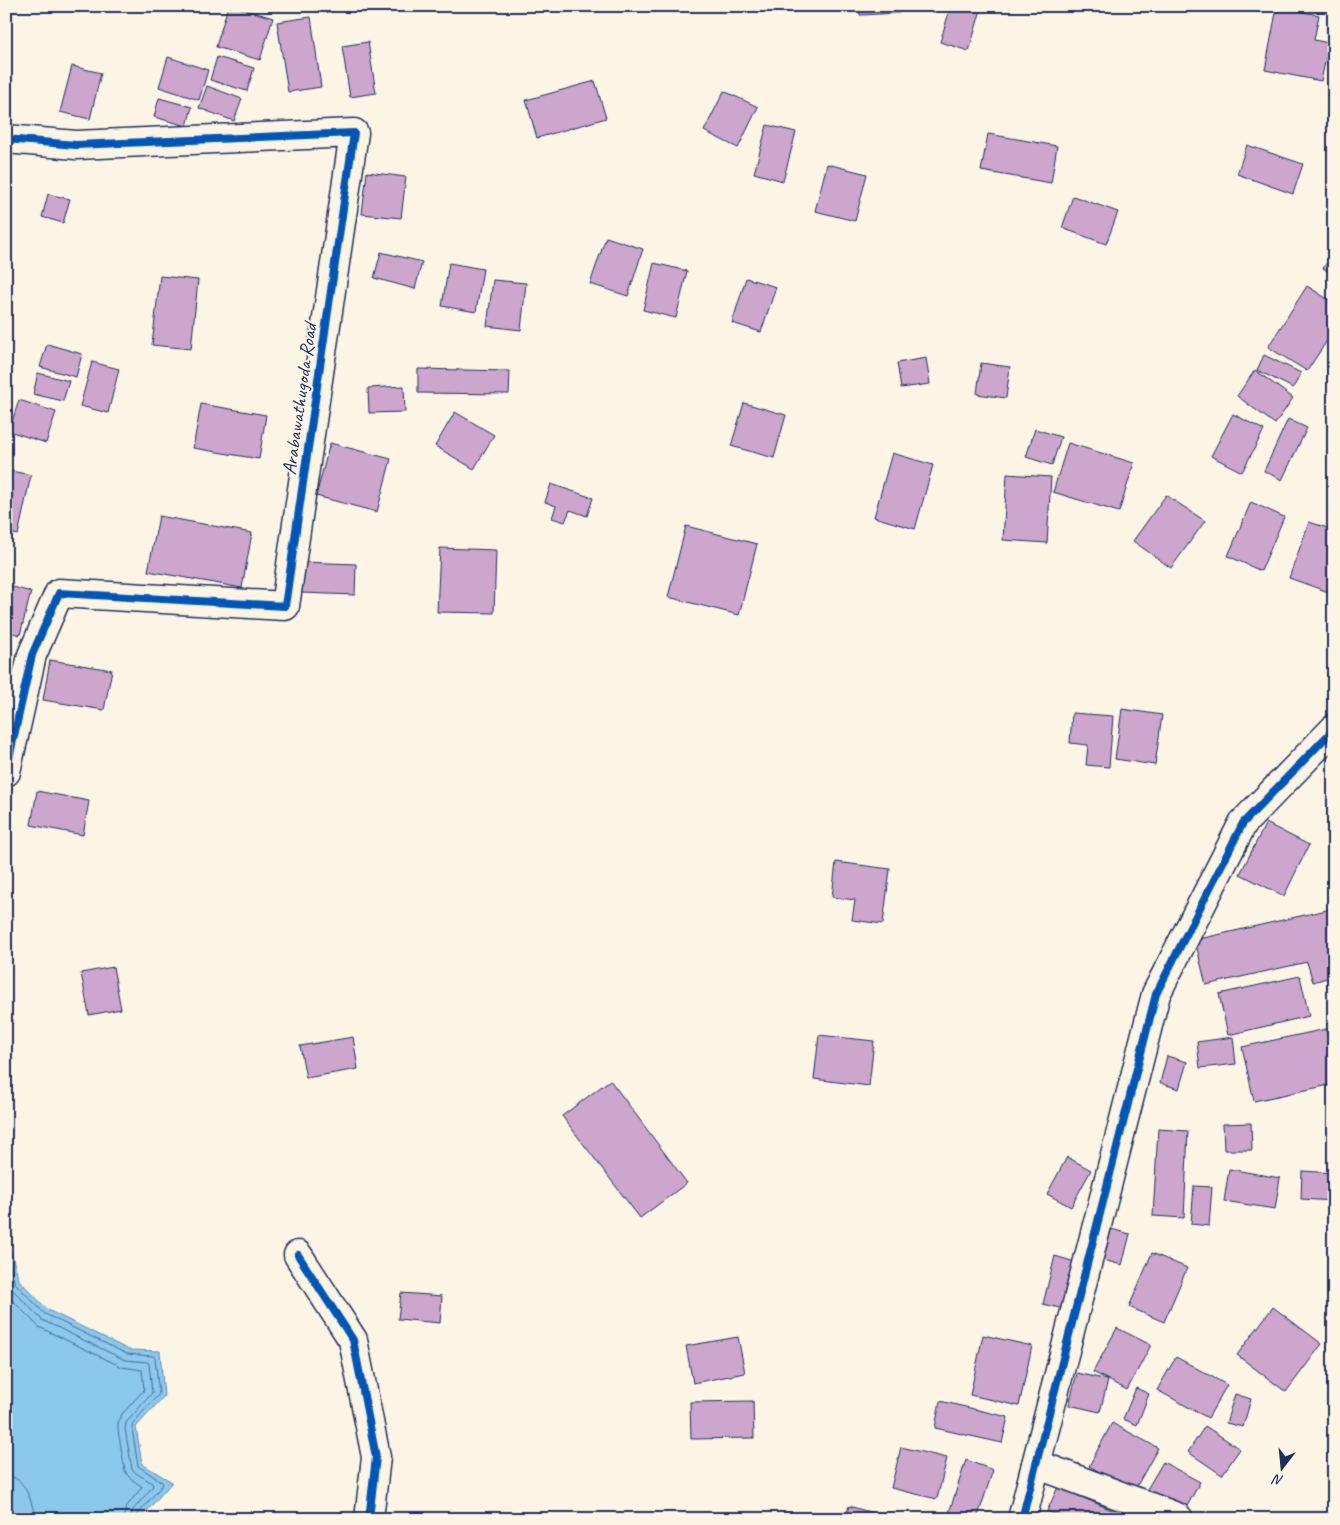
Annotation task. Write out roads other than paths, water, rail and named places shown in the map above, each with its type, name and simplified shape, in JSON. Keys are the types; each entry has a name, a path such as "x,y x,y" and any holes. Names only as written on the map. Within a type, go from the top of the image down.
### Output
{"street":[{"name":"Arabawathugoda Road","path":"6,139 76,144 354,133 285,606 59,593 32,655 6,772"},
{"path":"1022,1519 1156,994 1243,823 1334,729"},
{"path":"298,1255 353,1340 376,1457 369,1519"},
{"path":"1036,1464 1179,1519"}],"water":[{"path":"6,1234 19,1280 48,1310 129,1350 160,1351 164,1396 136,1427 142,1464 172,1482 140,1519 17,1519 6,1489"}]}
